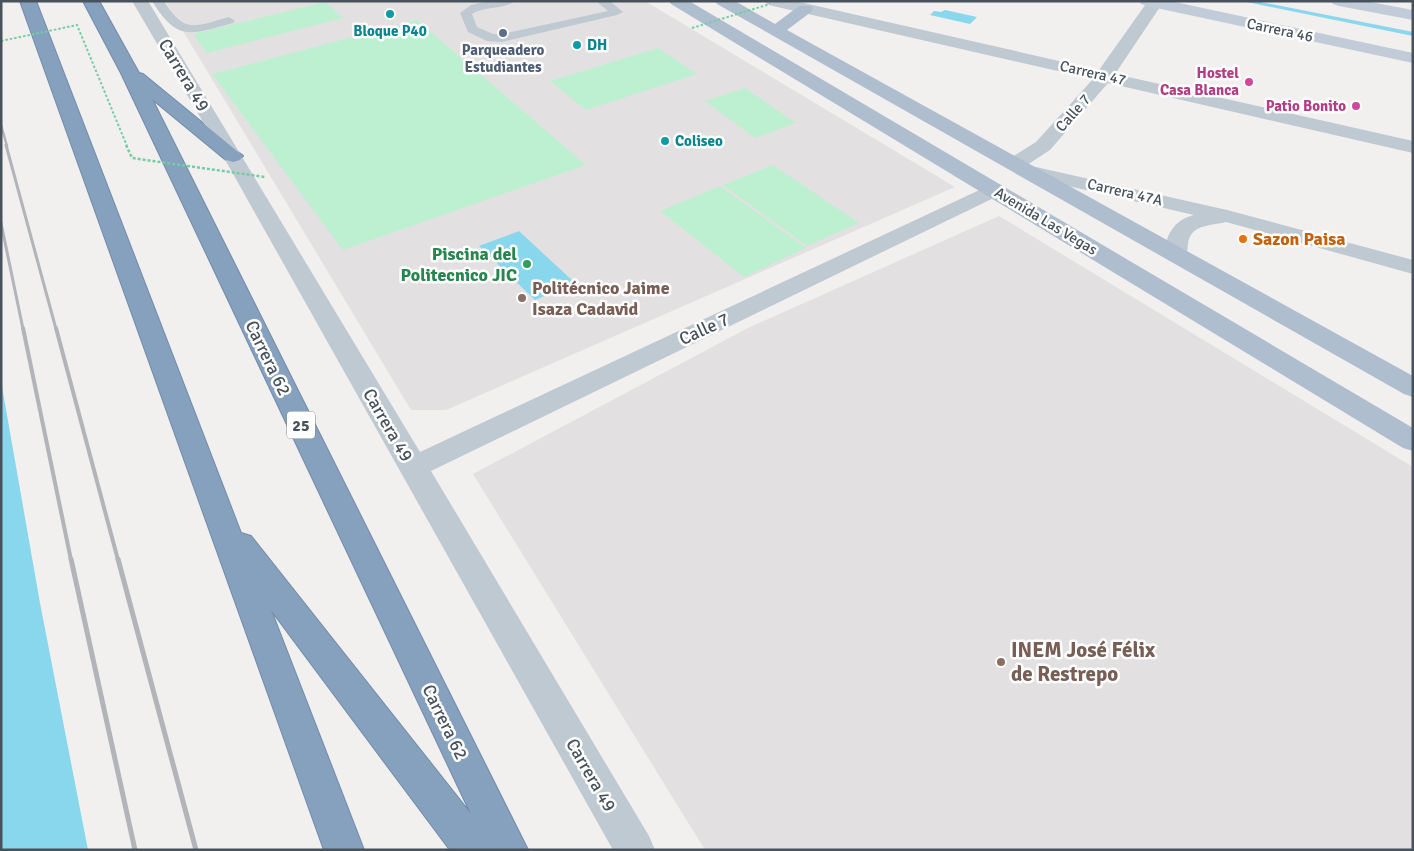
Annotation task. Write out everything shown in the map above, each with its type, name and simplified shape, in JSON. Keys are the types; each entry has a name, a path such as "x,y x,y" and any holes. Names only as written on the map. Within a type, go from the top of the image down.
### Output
{"highway":[{"path":"28,1 344,850"},
{"name":"Carrera 62","path":"91,1 130,73 508,850"},
{"path":"130,73 233,156"},
{"path":"223,523 474,850"}],"main road":[{"name":"Avenida Las Vegas","path":"678,1 1413,441"},
{"name":"Avenida Las Vegas","path":"723,1 1413,388"},
{"path":"776,31 805,9"}],"street":[{"name":"Carrera 49","path":"140,1 233,156 635,850"},
{"path":"1339,1 1413,15"},
{"name":"Calle 7","path":"1019,167 1043,146 1104,76 1152,2"},
{"name":"Carrera 46","path":"1152,2 1413,58"},
{"name":"Carrera 47","path":"772,3 1104,76 1413,147"},
{"name":"Carrera 47A","path":"1019,167 1227,216 1413,266"},
{"name":"Calle 7","path":"412,468 995,190"},
{"name":"Carrera 47A","path":"1176,255 1175,242 1180,231 1191,223 1207,218 1227,216"}],"lane":[{"path":"158,1 172,22 179,27 194,28 229,20"},
{"path":"509,1 475,8 466,12 472,29 491,38 502,38 617,12 602,1"}],"path":[{"path":"692,28 772,3"},
{"path":"1,41 77,25 132,158 265,177"}],"shaded area":[{"name":"Politécnico Jaime Isaza Cadavid","path":"165,1 645,1 955,187 446,410 411,410"},
{"name":"INEM José Félix de Restrepo","path":"999,216 1413,467 1413,850 705,850 473,474 748,328"}],"green space":[{"path":"325,2 343,18 207,53 193,34"},
{"path":"417,20 586,165 343,250 212,74"},
{"path":"658,48 697,74 586,110 550,81"},
{"path":"745,88 796,123 755,138 705,101"},
{"path":"773,165 859,223 807,246 723,185"},
{"path":"720,186 806,248 744,277 660,211"}],"water":[{"path":"945,10 977,17 970,24 930,15 934,11 941,12"},
{"name":"Piscina del Politecnico JIC","path":"519,231 575,283 535,300 479,246"},
{"path":"1,381 40,603 88,850 1,850"}],"waterway":[{"path":"1245,1 1413,34"}],"railway":[{"path":"1,125 7,146"},
{"path":"6,145 56,329"},
{"path":"1,223 23,329"},
{"path":"23,328 71,560"},
{"path":"56,328 118,560"},
{"path":"71,559 135,850"},
{"path":"118,559 196,850"}],"place":[{"name":"Bloque P40","path":"390,14"},
{"name":"Parqueadero Estudiantes","path":"503,33"},
{"name":"DH","path":"577,45"},
{"name":"Hostel Casa Blanca","path":"1249,82"},
{"name":"Patio Bonito","path":"1356,106"},
{"name":"Coliseo","path":"665,141"},
{"name":"Sazon Paisa","path":"1243,239"},
{"name":"Piscina del Politecnico JIC","path":"527,264"},
{"name":"Politécnico Jaime Isaza Cadavid","path":"522,298"},
{"name":"INEM José Félix de Restrepo","path":"1001,662"}]}
